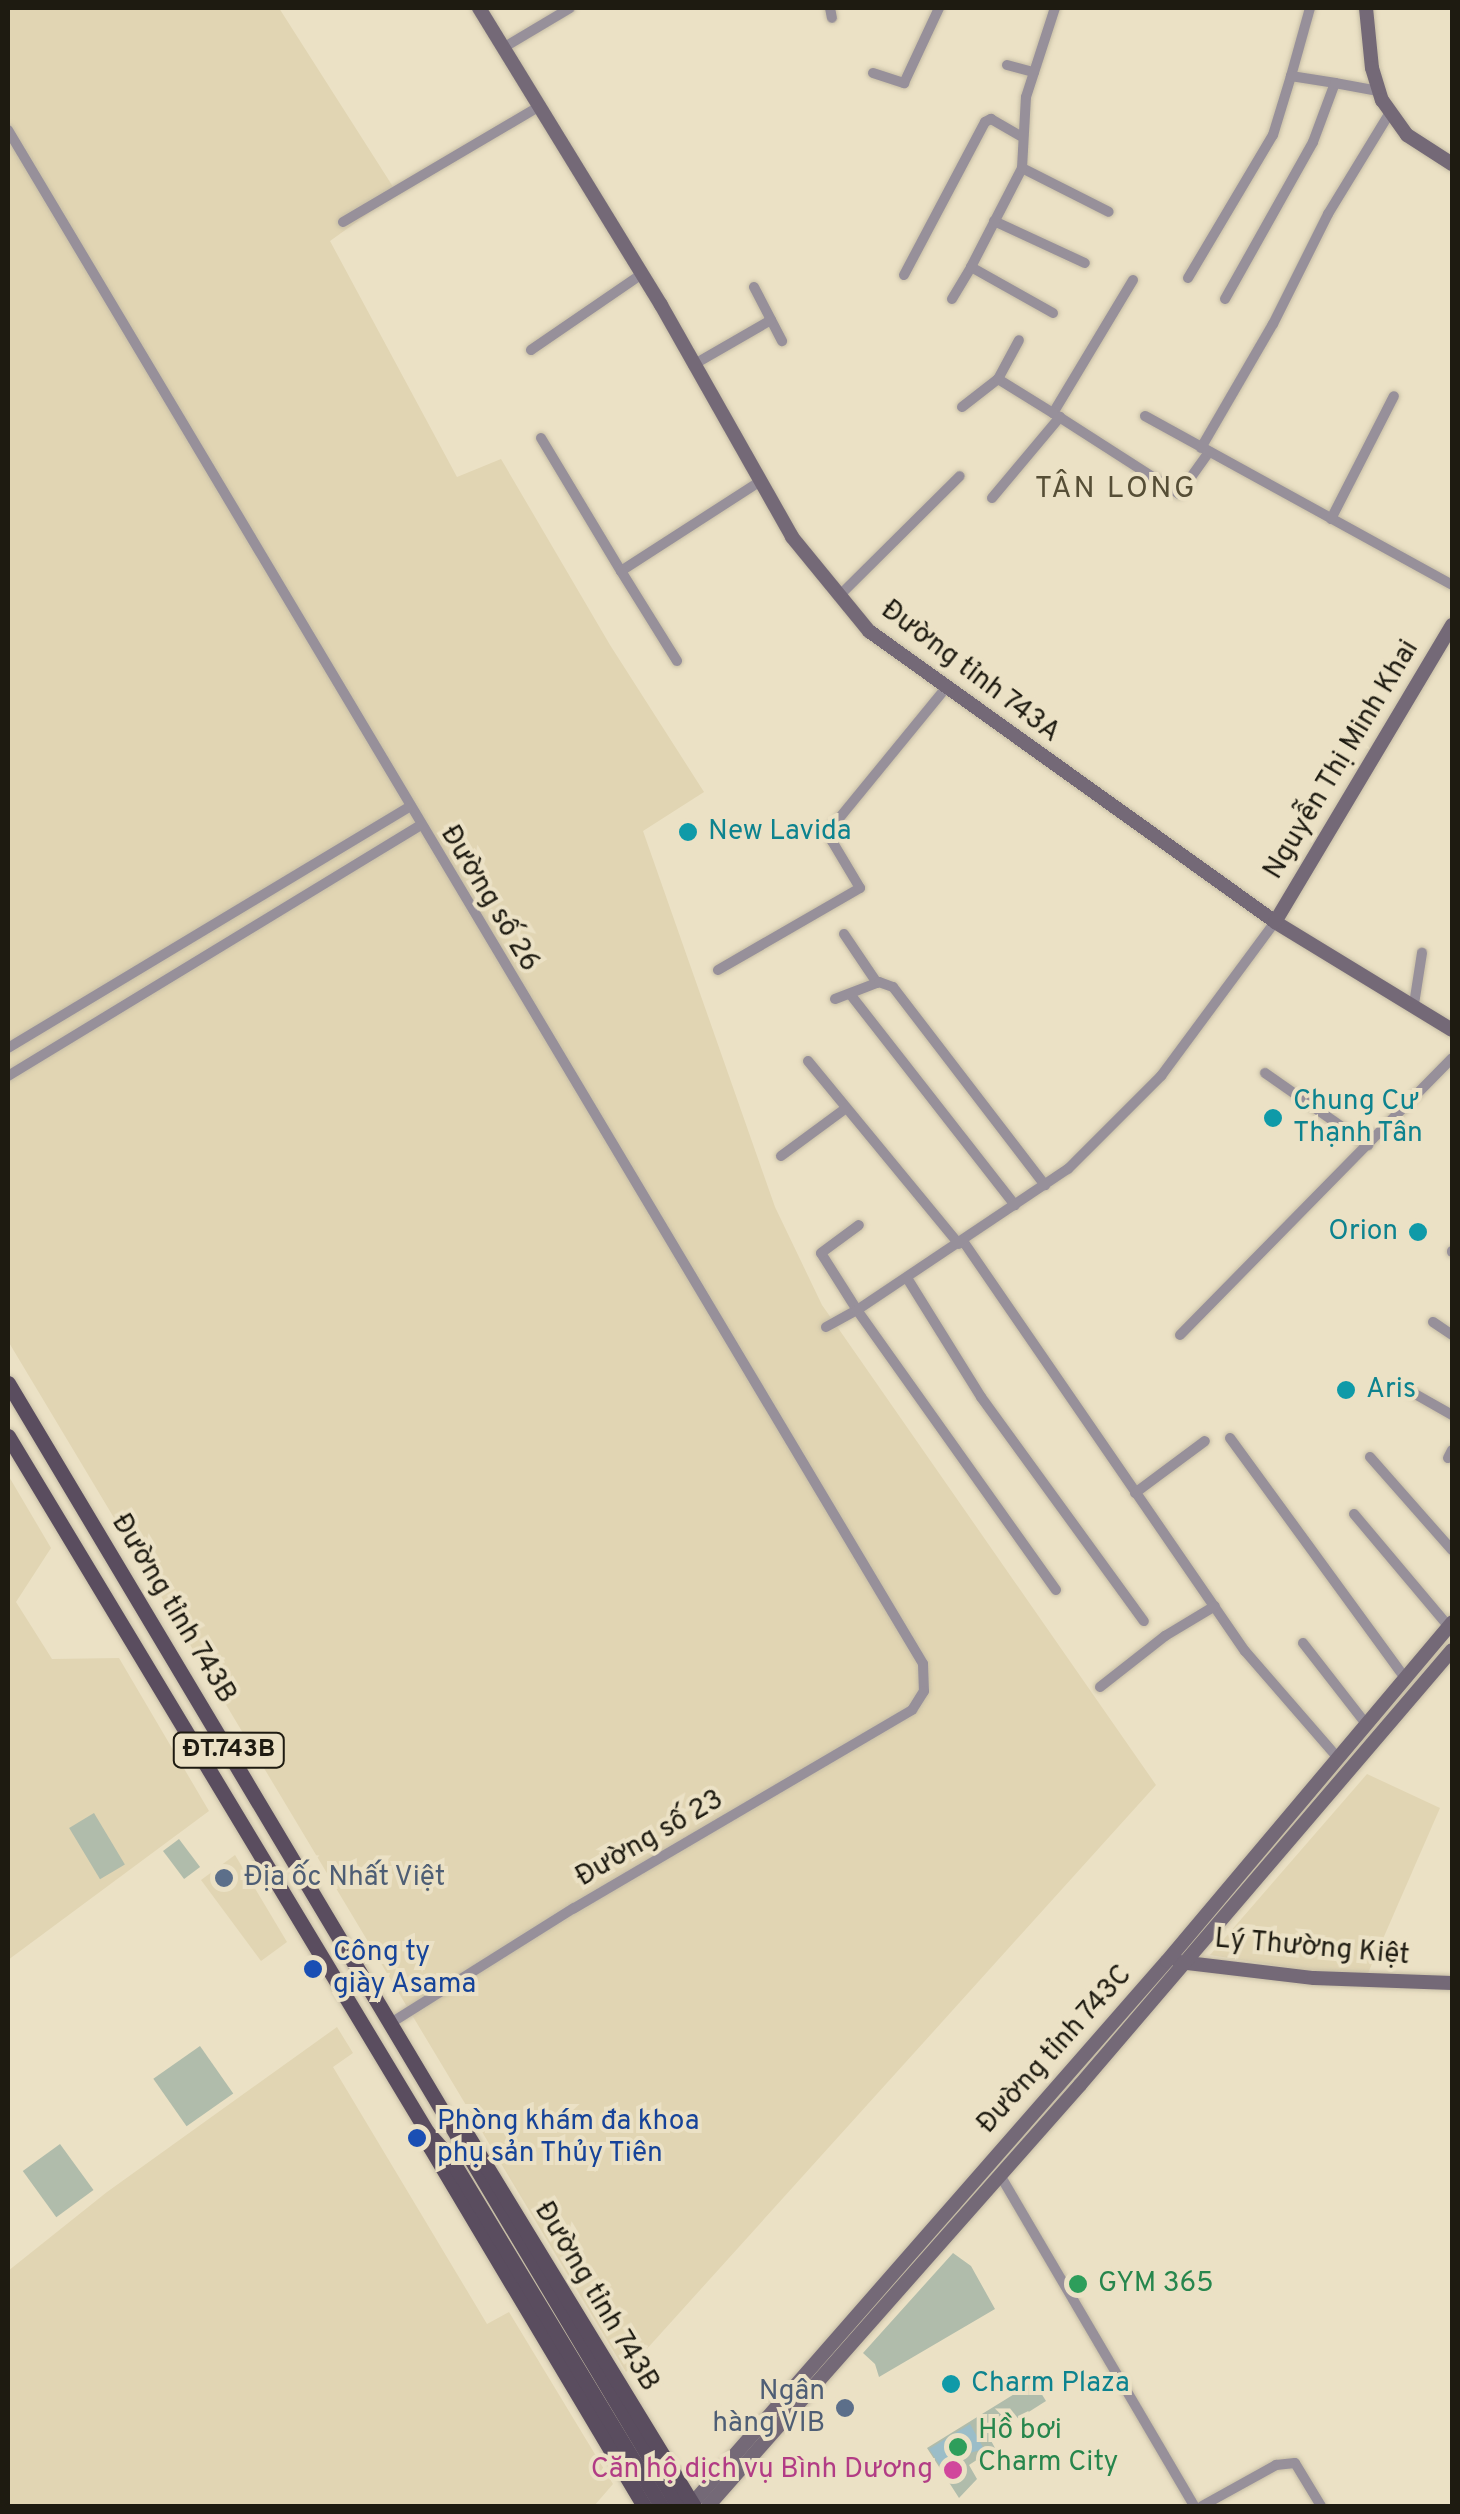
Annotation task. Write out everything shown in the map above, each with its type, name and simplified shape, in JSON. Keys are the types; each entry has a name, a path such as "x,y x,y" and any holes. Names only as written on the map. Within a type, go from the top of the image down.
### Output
{"main road":[{"name":"Đường tỉnh 743A","path":"478,8 642,274 792,536 869,632 1275,922 1452,1030"},
{"path":"1366,8 1378,91 1389,114 1407,135 1452,164"},
{"name":"Nguyễn Thị Minh Khai","path":"1275,922 1452,624"},
{"name":"Đường tỉnh 743B","path":"8,1383 450,2119 457,2156"},
{"name":"Đường tỉnh 743B","path":"8,1436 427,2132 430,2147 644,2506"},
{"path":"97,1580 119,1567"},
{"name":"Đường tỉnh 743C","path":"828,2360 987,2164 1167,1961 1450,1624"},
{"name":"Đường tỉnh 743C","path":"692,2506 1000,2176 1187,1963 1452,1650"},
{"name":"Lý Thường Kiệt","path":"1167,1961 1314,1978 1452,1983"},
{"name":"Đường tỉnh 743B","path":"450,2119 463,2128 692,2506"},
{"name":"Đường tỉnh 743B","path":"427,2132 457,2156"},
{"name":"ĐT.743B","path":"457,2156 692,2506"},
{"name":"ĐT.743B","path":"457,2156 661,2506"},
{"path":"987,2164 1000,2176"}],"street":[{"path":"503,48 570,8"},
{"path":"874,72 904,83 940,8"},
{"path":"952,299 1022,168 1020,136 1034,72 1055,8"},
{"path":"1188,278 1273,135 1310,8"},
{"path":"1007,65 1034,72"},
{"path":"1291,76 1378,91"},
{"path":"1225,300 1313,142 1335,83"},
{"path":"343,222 540,106"},
{"path":"998,379 1179,494 1328,214 1389,114"},
{"path":"904,275 986,122 991,119 1020,136"},
{"name":"Đường số 26","path":"8,130 408,808 923,1664 924,1691"},
{"path":"1022,168 1109,212"},
{"path":"994,222 1085,264"},
{"path":"971,267 1053,313"},
{"path":"531,350 642,274"},
{"path":"992,498 1056,415 1133,280"},
{"path":"754,288 782,341"},
{"path":"693,365 771,320"},
{"path":"962,407 998,379 1019,340"},
{"path":"1332,519 1394,396"},
{"path":"1145,416 1452,585"},
{"path":"540,438 678,661"},
{"path":"839,596 960,476"},
{"path":"621,571 759,482"},
{"path":"718,970 860,888 832,841 832,827 945,689"},
{"path":"8,1048 408,808"},
{"path":"8,1076 419,826"},
{"path":"826,1327 907,1278 1080,1158 1161,1076 1275,922"},
{"path":"844,934 876,983"},
{"path":"1414,1004 1422,953"},
{"path":"141,968 154,986"},
{"path":"835,999 876,983 893,987 1045,1185"},
{"path":"850,994 1015,1206"},
{"path":"1180,1335 1452,1058"},
{"path":"808,1061 961,1242 1246,1651 1338,1757"},
{"path":"1265,1073 1368,1145"},
{"path":"780,1156 846,1108"},
{"path":"859,1225 820,1253 1056,1590"},
{"path":"907,1278 981,1397 1144,1621"},
{"path":"1433,1322 1452,1334"},
{"path":"1408,1390 1452,1415"},
{"path":"1230,1438 1405,1678"},
{"path":"1135,1493 1205,1441"},
{"path":"1370,1457 1452,1550"},
{"path":"1354,1514 1450,1624"},
{"path":"1100,1687 1165,1636 1215,1606"},
{"path":"1303,1643 1366,1724"},
{"name":"Đường số 23","path":"392,2022 574,1908 912,1710 924,1691"},
{"path":"1000,2176 1194,2506"},
{"path":"1202,2506 1276,2465 1295,2463 1321,2506"}],"shaded area":[{"path":"8,8 279,8 397,193 330,241 457,477 501,459 610,645 704,792 643,831 775,1207 822,1305 1156,1785 626,2372 8,1341"},
{"path":"8,1475 51,1548 16,1602 52,1659 119,1658 209,1811 8,1960"},
{"path":"1367,1774 1440,1808 1365,1980 1210,1955"},
{"path":"235,1855 287,1942 261,1961 201,1880"},
{"path":"337,2027 353,2053 333,2067 487,2324 509,2312 613,2484 594,2506 8,2506 8,2271 107,2192"}],"green space":[{"path":"94,1813 125,1864 100,1879 69,1828"},
{"path":"179,1839 200,1867 184,1879 163,1851"},
{"path":"200,2046 233,2094 187,2126 153,2079"},
{"path":"60,2144 94,2190 56,2217 23,2171"},
{"path":"953,2253 971,2266 995,2309 879,2377 875,2364 863,2353"},
{"path":"1034,2382 1046,2401 989,2437 995,2448 969,2465 977,2479 959,2498 927,2448"}],"water":[{"name":"Hồ bơi Charm City","path":"970,2424 984,2449 966,2454 945,2473 929,2449"}],"place":[{"name":"New Lavida","path":"688,832"},
{"name":"Chung Cư Thạnh Tân","path":"1273,1118"},
{"name":"Orion","path":"1418,1232"},
{"name":"Aris","path":"1346,1390"},
{"name":"Địa ốc Nhất Việt","path":"224,1878"},
{"name":"Công ty giày Asama","path":"313,1969"},
{"name":"Phòng khám đa khoa phụ sản Thủy Tiên","path":"417,2138"},
{"name":"GYM 365","path":"1078,2284"},
{"name":"Charm Plaza","path":"951,2384"},
{"name":"Ngân hàng VIB","path":"845,2408"},
{"name":"Hồ bơi Charm City","path":"958,2447"},
{"name":"Căn hộ dịch vụ Bình Dương","path":"953,2470"}],"district":[{"name":"TÂN LONG","path":"1116,490"}]}
